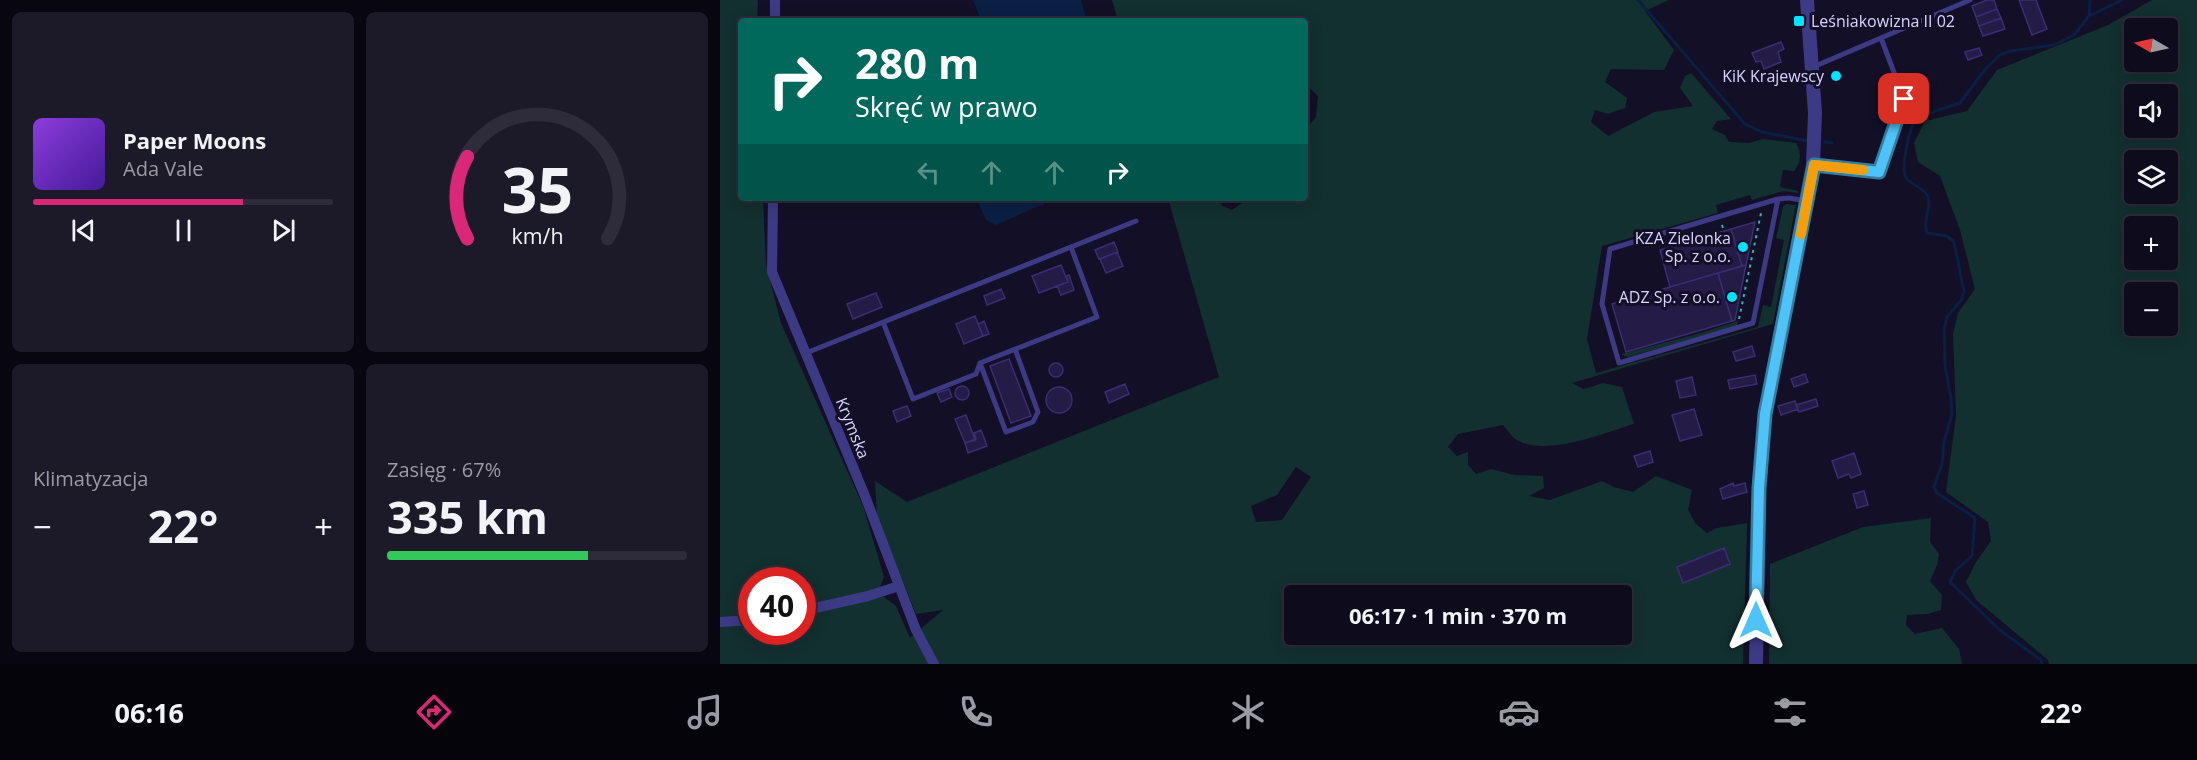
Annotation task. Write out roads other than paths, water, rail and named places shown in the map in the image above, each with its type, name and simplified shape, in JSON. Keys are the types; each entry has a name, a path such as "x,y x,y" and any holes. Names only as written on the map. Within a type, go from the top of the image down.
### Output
{"street":[{"path":"775,0 775,18"},
{"path":"1756,664 1759,488 1765,414 1814,165 1815,113 1807,0"},
{"name":"Krymska","path":"773,201 772,272 916,630 934,664"},
{"path":"816,608 899,586"},
{"path":"720,622 738,621"}],"lane":[{"path":"1812,68 1971,0"},
{"path":"1814,165 1879,172 1904,99 1881,38"},
{"path":"1778,199 1753,324 1619,363 1602,304 1610,249 1778,199 1807,201"},
{"path":"806,353 1136,221"},
{"path":"883,322 913,399 976,374 980,363 1097,317 1071,247"},
{"path":"980,363 1006,432 1033,422 1038,412 1015,349"}],"water":[{"path":"973,0 1081,0 1086,18 980,18"},
{"path":"977,201 1045,201 1042,207 1041,205 996,225 986,220"}],"waterway":[{"path":"1638,0 1745,124 1762,132 1808,141"},
{"path":"2042,664 2041,660 2001,631 1950,582 1955,571 1972,556 1975,518 1937,493 1934,487 1942,464 1944,442 1952,414 1945,365 1944,330 1947,317 1962,299 1964,291 1954,242 1947,236 1927,233 1928,197 1924,191 1907,179 1904,167 1909,138 1917,117 1960,103 1986,68 2000,55 2010,51 2054,45 2074,35 2089,16 2090,0"},
{"path":"2089,16 2122,0"},
{"path":"1825,142 1832,143"}],"place":[{"name":"Leśniakowizna II 02","path":"1799,21"},
{"name":"KiK Krajewscy","path":"1836,76"},
{"name":"KZA Zielonka Sp. z o.o.","path":"1743,247"},
{"name":"ADZ Sp. z o.o.","path":"1732,297"}]}
